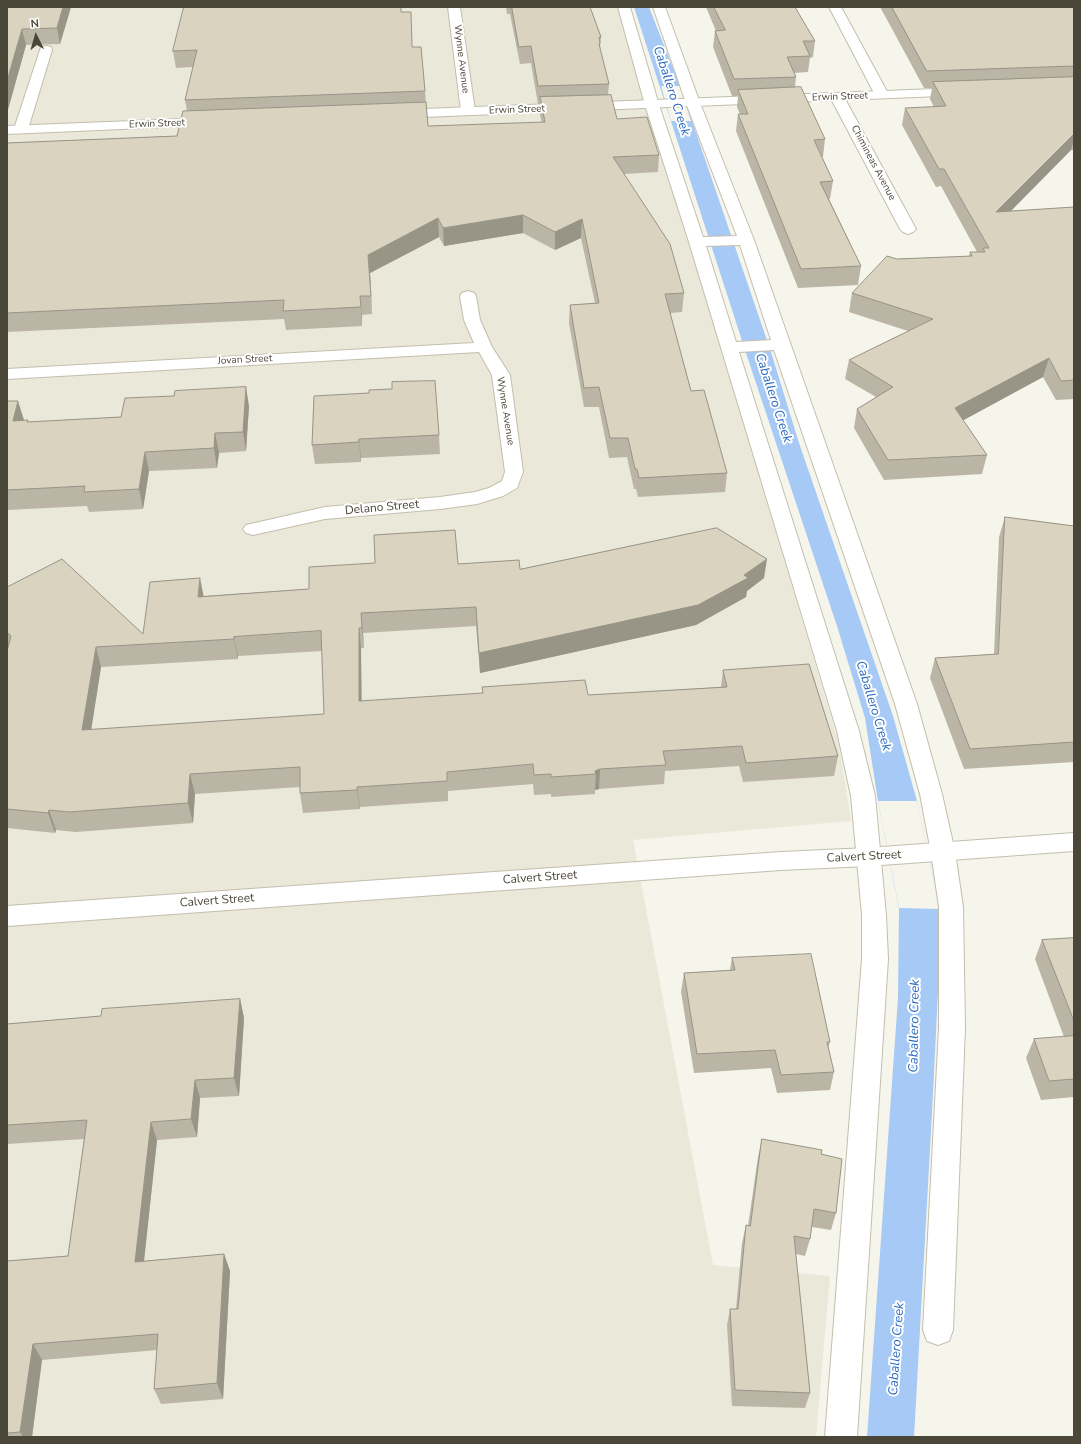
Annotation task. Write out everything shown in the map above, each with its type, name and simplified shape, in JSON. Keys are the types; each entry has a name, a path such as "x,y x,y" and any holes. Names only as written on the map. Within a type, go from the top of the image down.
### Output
{"street":[{"name":"Wynne Avenue","path":"454,7 468,112"},
{"path":"624,7 659,104 702,242 729,347 848,730 878,856 874,915 874,974 870,1044 840,1437"},
{"path":"659,7 689,103 781,345 906,704 931,794 935,852 951,907 952,1028 938,1330"},
{"path":"835,7 882,95"},
{"path":"22,129 46,50"},
{"name":"Erwin Street","path":"382,115 974,92"},
{"name":"Chimineas Avenue","path":"837,97 908,229"},
{"name":"Erwin Street","path":"7,130 224,121"},
{"path":"702,242 742,241"},
{"name":"Wynne Avenue","path":"468,296 472,320 484,347 501,375 514,472 510,484"},
{"path":"729,347 781,345"},
{"name":"Jovan Street","path":"7,374 484,347"},
{"name":"Delano Street","path":"253,529 325,513 440,503 477,498 496,492 510,484"},
{"name":"Calvert Street","path":"7,916 781,861 878,856 1074,842"}],"shaded area":[{"path":"7,7 619,7 839,744 851,821 633,840 713,1265 830,1276 816,1437 7,1437"}],"water":[{"name":"Caballero Creek","path":"634,7 649,7 680,86 771,352 799,443 893,716 917,801 940,909 938,992 914,1437 867,1437 898,998 899,909 878,801 865,718 837,626 746,353"}],"pier":[{"path":"661,86 680,86 691,121 671,121"},
{"path":"878,801 917,801 940,909 899,908"}],"building":[{"path":"7,7 63,7 57,28 22,29 7,81"},
{"path":"184,7 401,7 401,12 411,12 412,47 421,47 425,91 185,100 197,50 173,51"},
{"path":"512,7 590,7 601,37 599,37 599,44 609,84 538,86 531,46 519,47"},
{"path":"714,7 795,7 815,41 803,41 810,56 787,57 796,77 734,79 715,31 725,30"},
{"path":"892,7 1074,7 1074,66 927,71"},
{"path":"1074,77 1074,134 996,212 1074,207 1074,380 1061,381 1049,358 955,408 987,455 888,460 857,409 893,387 849,360 933,319 852,293 887,256 897,259 972,256 970,252 985,252 983,248 989,248 944,169 939,169 905,108 946,106 933,82"},
{"path":"801,87 825,139 814,140 833,181 820,182 861,266 801,269 738,114 748,114 738,90"},
{"path":"611,95 617,119 647,117 659,155 613,157 670,244 684,293 665,294 691,391 704,390 727,473 639,478 637,469 635,469 628,438 610,438 599,387 584,388 570,305 599,303 582,219 555,232 523,215 443,228 438,218 368,255 371,296 360,296 361,307 283,311 284,300 7,313 7,143 177,136 183,111 426,102 428,126 545,122 540,97"},
{"path":"435,381 439,435 359,439 359,442 312,445 314,396 369,393 369,390 392,389 392,382"},
{"path":"246,387 243,432 215,433 214,448 145,452 139,489 84,492 85,486 7,490 7,401 18,401 13,421 28,420 27,422 121,417 125,398 174,396 175,391"},
{"path":"1005,517 1074,526 1074,742 970,749 935,658 998,654"},
{"path":"717,528 767,559 744,575 748,578 698,605 479,653 476,607 361,613 362,628 359,628 359,701 483,693 482,687 585,680 588,695 727,687 723,670 809,664 838,756 746,763 742,746 663,751 666,765 600,769 595,771 596,774 551,777 551,774 534,775 533,764 447,772 447,781 357,787 357,790 300,793 300,767 190,774 188,803 69,812 49,810 48,813 7,809 7,651 11,636 7,632 7,587 62,559 143,634 150,582 200,578 198,597 309,589 309,567 375,563 374,535 455,530 458,564 519,560 520,569","holes":["321,631 324,714 82,730 96,647 234,639 234,637"]},
{"path":"1074,938 1074,1021 1042,940"},
{"path":"811,954 830,1042 827,1042 834,1072 781,1075 775,1050 697,1054 684,973 735,970 732,958"},
{"path":"240,999 234,1078 195,1080 191,1119 151,1122 135,1262 224,1254 217,1383 154,1389 158,1334 33,1344 20,1432 7,1433 7,1261 68,1256 87,1120 7,1125 7,1024 101,1016 102,1009"},
{"path":"1074,1036 1074,1079 1049,1081 1034,1039"},
{"path":"762,1139 822,1150 821,1154 842,1159 836,1213 814,1209 810,1239 794,1236 810,1393 735,1390 730,1309 738,1309 746,1225 750,1226"}]}
